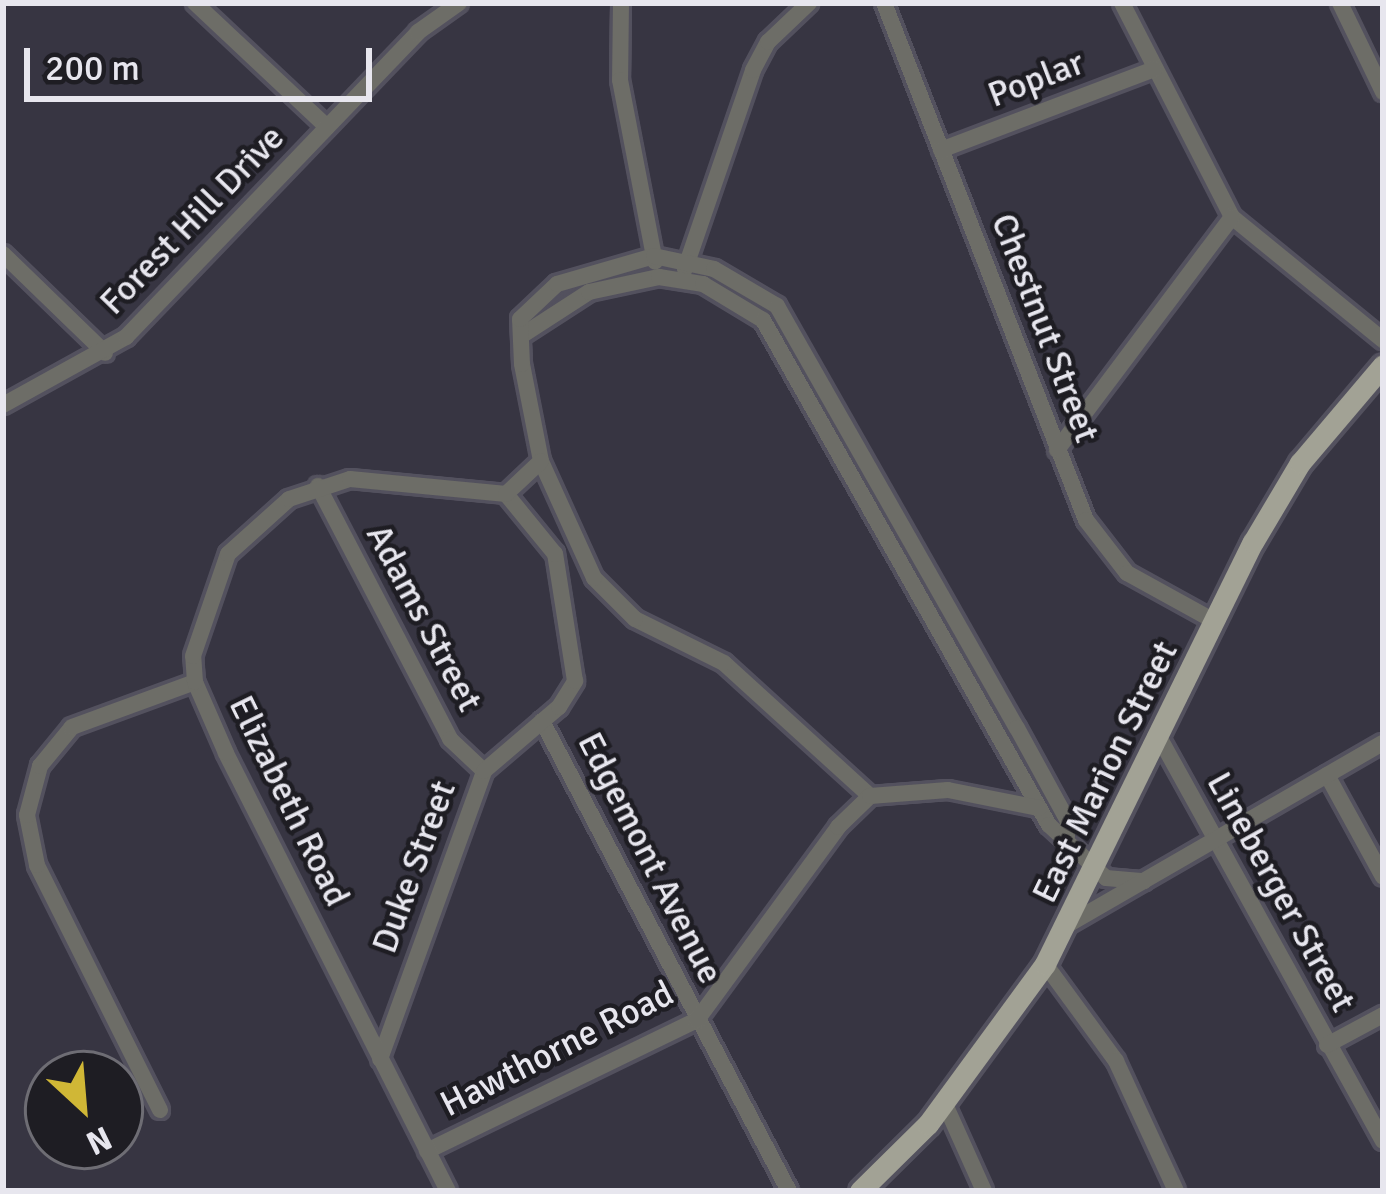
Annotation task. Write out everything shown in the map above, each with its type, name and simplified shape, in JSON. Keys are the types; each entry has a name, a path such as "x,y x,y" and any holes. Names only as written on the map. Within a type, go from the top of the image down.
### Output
{"main road":[{"name":"East Marion Street","path":"860,1191 944,1102 1045,964 1070,924 1214,621 1283,489 1383,365"}],"street":[{"path":"196,3 327,128"},
{"name":"Forest Hill Drive","path":"3,405 105,353 418,32 459,3"},
{"path":"620,3 620,80 658,277"},
{"path":"682,280 753,70 768,42 809,3"},
{"name":"Chestnut Street","path":"884,3 1086,520 1114,560 1214,621"},
{"path":"1122,3 1232,217 1383,340"},
{"path":"1340,3 1383,92"},
{"name":"Poplar","path":"941,150 1154,69"},
{"path":"1057,450 1232,217"},
{"path":"3,254 105,353"},
{"path":"1039,808 948,790 870,796 724,663 611,602 541,460 521,336 527,308 557,284 654,256 688,260 777,306 940,609 1067,819 1067,837"},
{"path":"521,336 589,292 658,277 682,280 736,300 770,326 828,407"},
{"path":"506,494 541,460"},
{"name":"Elizabeth Road","path":"448,1191 195,682 202,613 228,554 267,514 318,485 372,478 506,494"},
{"name":"Adams Street","path":"318,485 450,739 484,771"},
{"name":"Edgemont Avenue","path":"506,494 555,554 572,639 575,681 542,721 789,1191"},
{"path":"940,609 1039,808 1096,872 1122,884 1144,881"},
{"path":"160,1110 37,865 27,815 40,766 72,727 195,682"},
{"name":"Duke Street","path":"380,1059 484,771 542,721"},
{"name":"Lineberger Street","path":"1159,737 1383,1142"},
{"path":"1070,924 1383,743"},
{"path":"1328,775 1383,877"},
{"name":"Hawthorne Road","path":"427,1151 697,1020 838,827 870,796"},
{"path":"1045,964 1116,1061 1176,1191"},
{"path":"1327,1045 1383,1015"},
{"path":"944,1102 984,1191"}]}
